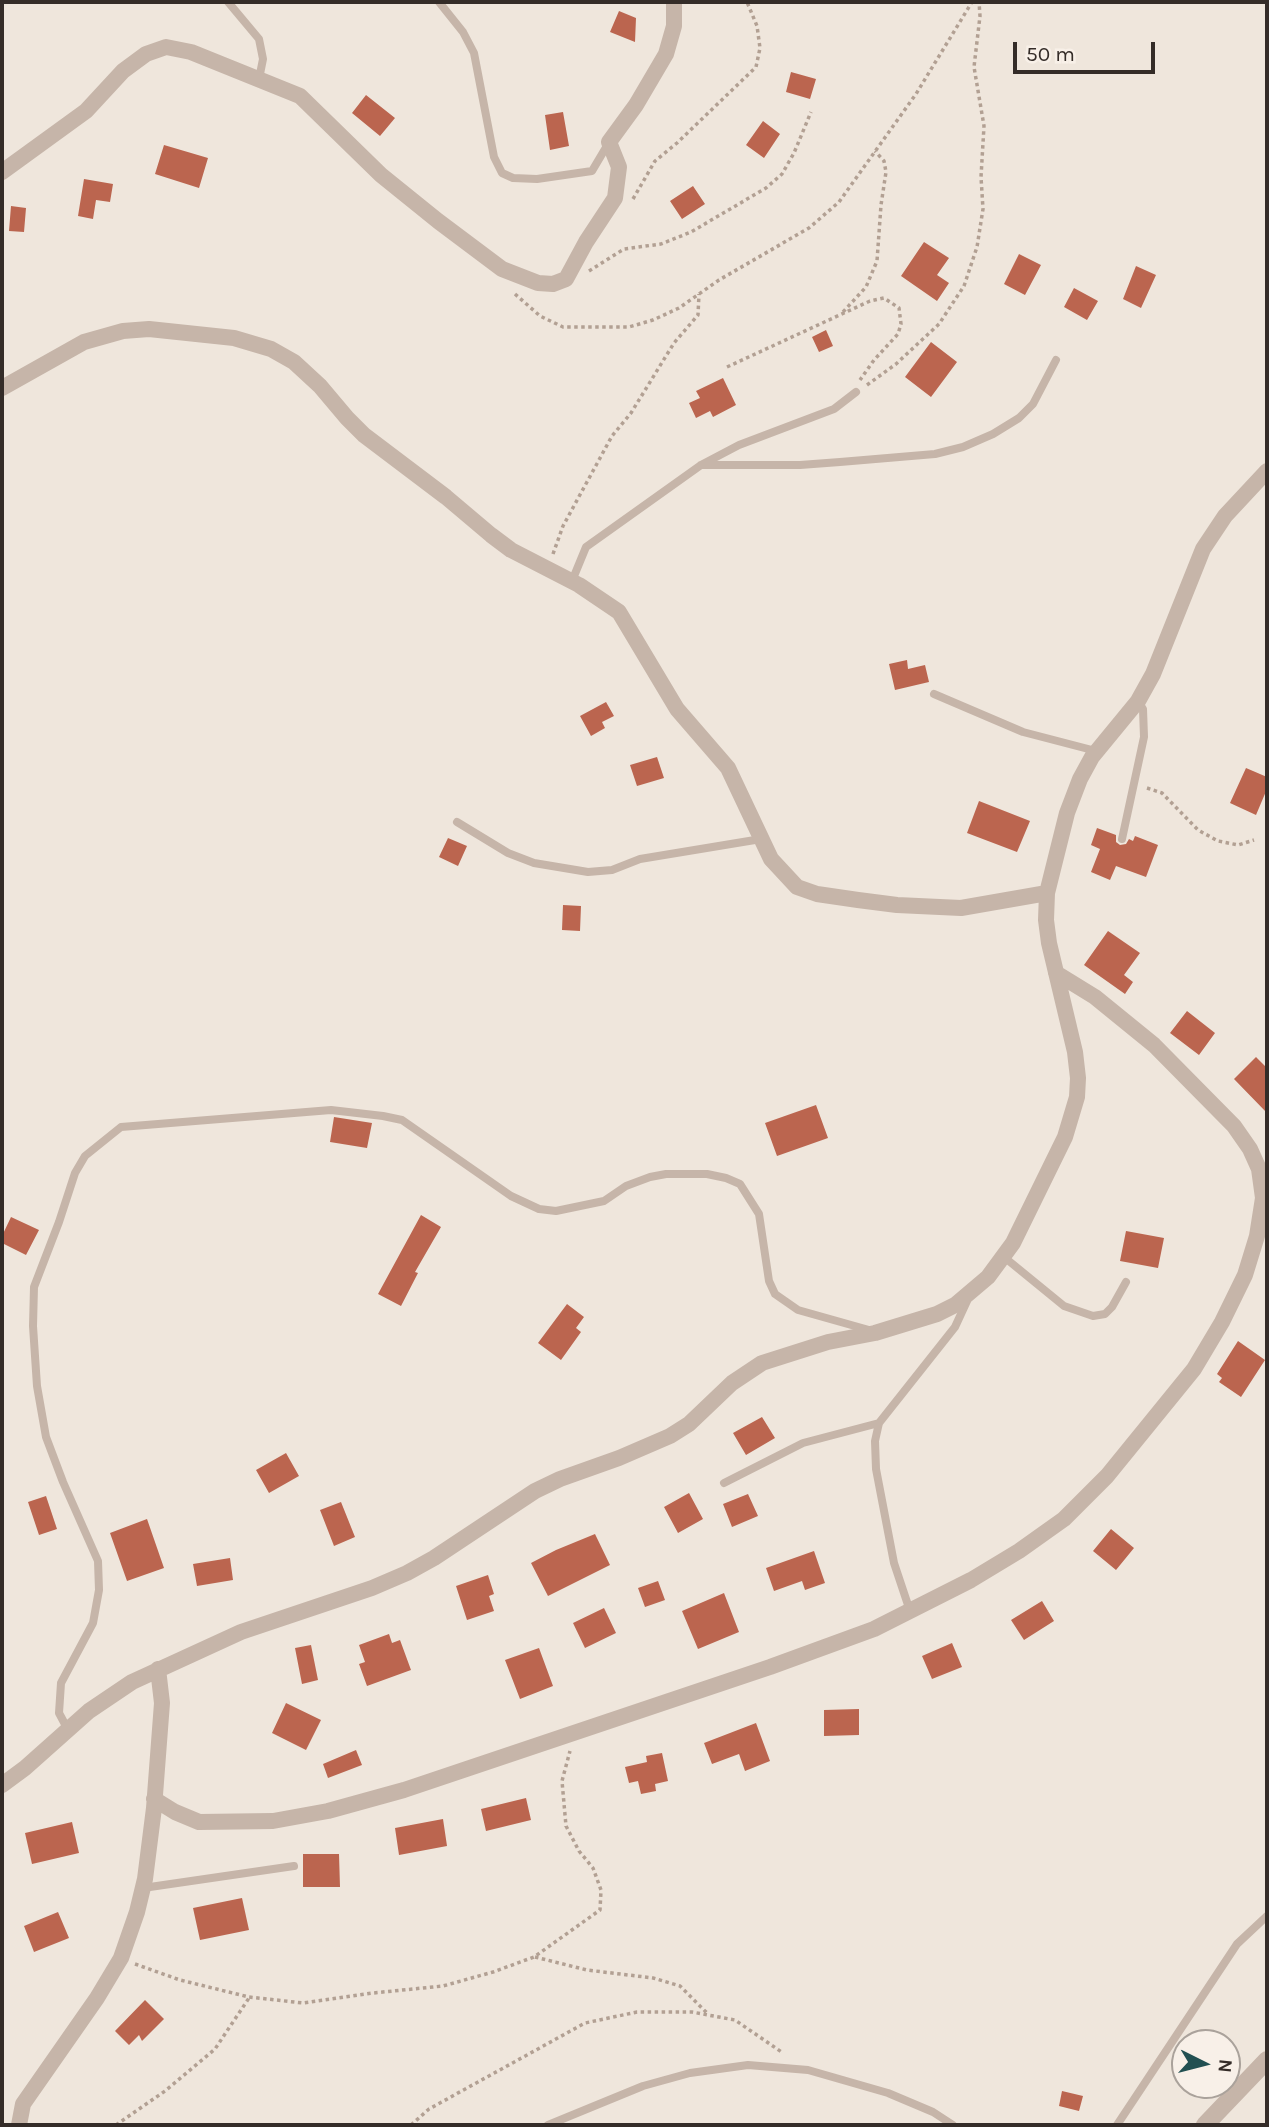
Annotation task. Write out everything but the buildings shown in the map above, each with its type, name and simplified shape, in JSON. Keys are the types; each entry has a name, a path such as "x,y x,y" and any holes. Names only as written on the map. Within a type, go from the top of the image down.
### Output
{"street":[{"path":"2,173 86,111 123,71 146,54 166,47 191,52 300,96 381,175 502,269 538,283 553,284 566,279 615,198 619,167 610,142 666,54 674,26 674,2"},
{"path":"2,388 85,342 123,331 149,329 234,338 271,349 294,362 326,392 347,418 385,452 511,550 603,598 620,612 677,709 728,768 771,859 797,887 817,894 897,905 961,908 1047,893"},
{"path":"2,1785 25,1768 67,1728 132,1682 241,1632 372,1588 407,1573 535,1491 580,1470 620,1458 670,1436 689,1424 732,1383 762,1363 828,1342 875,1333 937,1314 955,1305 988,1277 1013,1243 1065,1137 1077,1097 1079,1078 1075,1052 1048,943 1046,920 1047,893 1067,813 1080,779 1097,751 1138,701 1153,674 1203,549 1225,516 1267,471"},
{"path":"155,1799 175,1812 199,1822 273,1822 328,1811 404,1790 770,1667 874,1629 971,1580 1064,1519 1107,1476 1194,1369 1222,1322 1245,1275 1257,1236 1263,1184 1250,1150 1234,1126 1154,1045 1095,997 1056,973"},
{"path":"19,2125 23,2104 97,1998 121,1958 143,1888 155,1799 162,1703 158,1669"},
{"path":"1205,2125 1267,2060"}],"lane":[{"path":"228,2 259,39 263,60 259,79"},
{"path":"439,2 463,32 474,54 494,157 502,173 513,178 537,179 592,171 610,142"},
{"path":"701,465 800,465 934,454 963,447 993,434 1019,418 1033,404 1056,360"},
{"path":"572,582 586,547 701,465 739,445 834,409 856,392"},
{"path":"934,694 1023,732 1097,751"},
{"path":"1122,839 1144,737 1143,709 1138,701"},
{"path":"457,822 508,853 534,863 588,872 612,870 640,859 761,839"},
{"path":"67,1728 59,1713 61,1683 93,1623 99,1590 98,1561 46,1437 37,1386 33,1326 34,1287 75,1172 85,1156 121,1127 331,1110 383,1116 402,1120 511,1196 539,1209 556,1211 604,1201 626,1186 650,1177 666,1174 707,1174 726,1178 740,1184 759,1214 769,1281 775,1294 797,1310 875,1333"},
{"path":"1004,1257 1064,1306 1093,1316 1105,1314 1112,1307 1126,1282"},
{"path":"911,1611 894,1563 876,1469 875,1441 879,1423 954,1327 971,1292"},
{"path":"724,1483 803,1443 879,1423"},
{"path":"143,1888 295,1866"},
{"path":"1118,2125 1237,1944 1267,1916"},
{"path":"548,2125 643,2086 690,2073 748,2065 808,2070 888,2093 933,2112 953,2125"}],"path":[{"path":"631,201 644,176 656,161 756,67 760,48 757,26 747,2"},
{"path":"513,292 540,316 563,327 629,327 679,308 699,293 809,228 839,202 916,94 972,2"},
{"path":"856,392 896,364 939,324 964,286 977,247 983,209 981,177 984,126 974,67 979,2"},
{"path":"566,279 596,269 624,249 661,244 691,232 766,188 782,174 811,112"},
{"path":"842,314 866,288 877,261 886,172 884,161 875,151"},
{"path":"547,570 563,526 612,436 631,412 674,343 698,315 699,293"},
{"path":"727,367 842,314 884,298 899,308 901,324 898,334 862,374 856,392"},
{"path":"1134,783 1162,793 1198,830 1218,841 1238,845 1254,840"},
{"path":"121,1958 180,1980 249,1997 303,2003 443,1986 493,1972 534,1956 600,1910 601,1890 593,1868 579,1851 566,1826 562,1781 574,1732"},
{"path":"534,1956 587,1970 653,1978 680,1986 710,2015"},
{"path":"116,2125 165,2091 215,2049 249,1997"},
{"path":"411,2125 429,2109 585,2023 637,2012 692,2012 735,2020 808,2070"}]}
